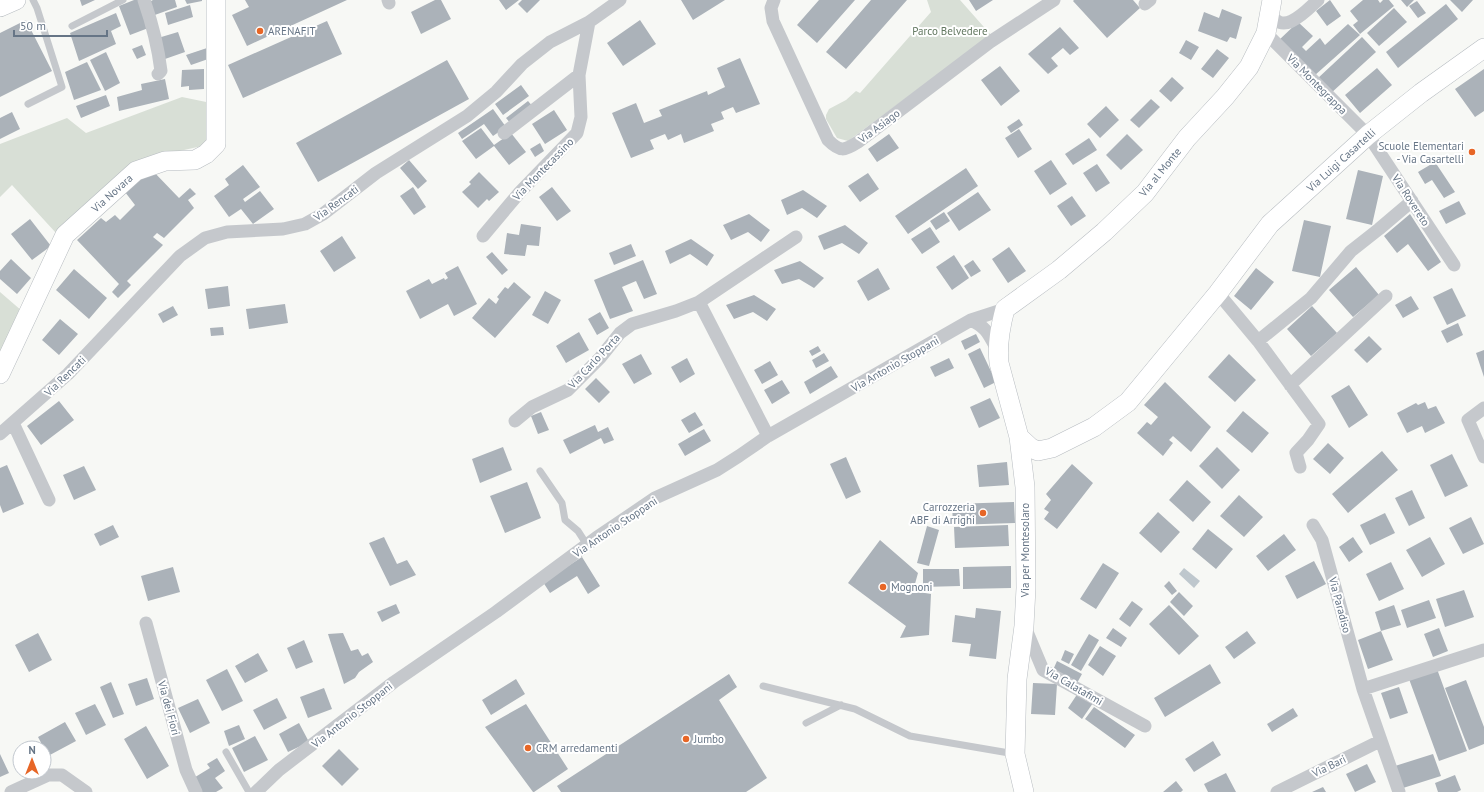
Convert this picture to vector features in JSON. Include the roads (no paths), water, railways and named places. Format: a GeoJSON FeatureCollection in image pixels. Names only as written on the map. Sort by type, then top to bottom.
{"type":"FeatureCollection","features":[{"type":"Feature","properties":{"kind":"street"},"geometry":{"type":"LineString","coordinates":[[0,7],[16,0]]}},
{"type":"Feature","properties":{"kind":"street"},"geometry":{"type":"LineString","coordinates":[[144,0],[154,29],[161,71],[158,74]]}},
{"type":"Feature","properties":{"kind":"street","name":"Via Novara"},"geometry":{"type":"LineString","coordinates":[[0,374],[65,235],[136,171],[165,161],[195,160],[206,154],[216,144],[216,0]]}},
{"type":"Feature","properties":{"kind":"street","name":"Via Rencati"},"geometry":{"type":"LineString","coordinates":[[0,434],[68,374],[180,256],[192,246],[205,238],[227,232],[283,229],[305,224],[323,214],[376,173],[466,116],[496,92],[522,64],[550,42],[589,22],[620,0]]}},
{"type":"Feature","properties":{"kind":"street","name":"Via Asiago"},"geometry":{"type":"LineString","coordinates":[[774,0],[771,8],[773,21],[828,140],[836,148],[846,149],[858,142],[990,42],[1054,0]]}},
{"type":"Feature","properties":{"kind":"street"},"geometry":{"type":"LineString","coordinates":[[1271,6],[1273,20],[1278,23],[1287,24],[1299,17],[1318,0]]}},
{"type":"Feature","properties":{"kind":"street","name":"Via al Monte"},"geometry":{"type":"LineString","coordinates":[[1005,309],[1059,270],[1104,232],[1145,193],[1187,138],[1225,97],[1248,67],[1266,33],[1271,6]]}},
{"type":"Feature","properties":{"kind":"street","name":"Via Montecassino"},"geometry":{"type":"LineString","coordinates":[[483,236],[520,192],[577,133],[580,117],[579,75],[589,22]]}},
{"type":"Feature","properties":{"kind":"street","name":"Via Montegrappa"},"geometry":{"type":"LineString","coordinates":[[1266,33],[1368,135]]}},
{"type":"Feature","properties":{"kind":"street","name":"Via Luigi Casartelli"},"geometry":{"type":"LineString","coordinates":[[1045,450],[1094,428],[1128,402],[1218,293],[1270,224],[1368,135],[1421,93],[1484,48]]}},
{"type":"Feature","properties":{"kind":"street"},"geometry":{"type":"LineString","coordinates":[[504,133],[579,75]]}},
{"type":"Feature","properties":{"kind":"street","name":"Via Rovereto"},"geometry":{"type":"LineString","coordinates":[[1368,135],[1454,265]]}},
{"type":"Feature","properties":{"kind":"street"},"geometry":{"type":"LineString","coordinates":[[1258,341],[1311,298],[1351,251],[1412,201]]}},
{"type":"Feature","properties":{"kind":"street","name":"Via Carlo Porta"},"geometry":{"type":"LineString","coordinates":[[515,421],[532,407],[568,390],[600,358],[620,333],[632,324],[676,311],[699,302],[796,237]]}},
{"type":"Feature","properties":{"kind":"street"},"geometry":{"type":"LineString","coordinates":[[1218,293],[1258,341],[1319,424],[1308,440],[1296,453],[1300,467]]}},
{"type":"Feature","properties":{"kind":"street"},"geometry":{"type":"LineString","coordinates":[[1290,385],[1386,296]]}},
{"type":"Feature","properties":{"kind":"street"},"geometry":{"type":"LineString","coordinates":[[699,302],[768,436]]}},
{"type":"Feature","properties":{"kind":"street","name":"Via Antonio Stoppani"},"geometry":{"type":"LineString","coordinates":[[256,792],[279,770],[394,682],[496,612],[587,545],[655,498],[717,470],[768,436],[971,320],[1005,309]]}},
{"type":"Feature","properties":{"kind":"street","name":"Via per Montesolaro"},"geometry":{"type":"LineString","coordinates":[[1005,309],[999,331],[999,363],[1020,437],[1025,487],[1026,588],[1024,626],[1017,679],[1015,754],[1024,792]]}},
{"type":"Feature","properties":{"kind":"street"},"geometry":{"type":"LineString","coordinates":[[971,320],[981,325],[985,329],[998,351]]}},
{"type":"Feature","properties":{"kind":"street"},"geometry":{"type":"LineString","coordinates":[[1484,408],[1468,420],[1484,457]]}},
{"type":"Feature","properties":{"kind":"street"},"geometry":{"type":"LineString","coordinates":[[13,423],[49,500]]}},
{"type":"Feature","properties":{"kind":"street"},"geometry":{"type":"LineString","coordinates":[[1020,437],[1031,448],[1038,451],[1045,450]]}},
{"type":"Feature","properties":{"kind":"street"},"geometry":{"type":"LineString","coordinates":[[1025,487],[1032,465],[1045,450]]}},
{"type":"Feature","properties":{"kind":"street","name":"Via Paradiso"},"geometry":{"type":"LineString","coordinates":[[1313,525],[1322,540],[1363,688],[1380,741],[1399,792]]}},
{"type":"Feature","properties":{"kind":"street","name":"Via dei Fiori"},"geometry":{"type":"LineString","coordinates":[[146,623],[186,770],[196,792]]}},
{"type":"Feature","properties":{"kind":"street","name":"Via Calatafimi"},"geometry":{"type":"LineString","coordinates":[[1024,626],[1042,670],[1145,726]]}},
{"type":"Feature","properties":{"kind":"street"},"geometry":{"type":"LineString","coordinates":[[1363,688],[1484,650]]}},
{"type":"Feature","properties":{"kind":"street","name":"Via Bari"},"geometry":{"type":"LineString","coordinates":[[1277,792],[1380,741]]}},
{"type":"Feature","properties":{"kind":"street"},"geometry":{"type":"LineString","coordinates":[[11,792],[48,775],[62,775],[86,792]]}},
{"type":"Feature","properties":{"kind":"lane"},"geometry":{"type":"LineString","coordinates":[[28,104],[62,87],[37,8],[33,0]]}},
{"type":"Feature","properties":{"kind":"lane"},"geometry":{"type":"LineString","coordinates":[[72,26],[123,0]]}},
{"type":"Feature","properties":{"kind":"lane"},"geometry":{"type":"LineString","coordinates":[[540,471],[562,503],[565,520],[578,531],[587,545]]}},
{"type":"Feature","properties":{"kind":"lane"},"geometry":{"type":"LineString","coordinates":[[763,686],[855,709],[910,736],[1015,754]]}},
{"type":"Feature","properties":{"kind":"lane"},"geometry":{"type":"LineString","coordinates":[[806,723],[841,705]]}},
{"type":"Feature","properties":{"kind":"lane"},"geometry":{"type":"LineString","coordinates":[[226,752],[249,792]]}},
{"type":"Feature","properties":{"kind":"place","name":"ARENAFIT"},"geometry":{"type":"Point","coordinates":[260,31]}},
{"type":"Feature","properties":{"kind":"place","name":"Scuole Elementari - Via Casartelli"},"geometry":{"type":"Point","coordinates":[1472,152]}},
{"type":"Feature","properties":{"kind":"place","name":"Carrozzeria ABF di Arrighi"},"geometry":{"type":"Point","coordinates":[983,513]}},
{"type":"Feature","properties":{"kind":"place","name":"Mognoni"},"geometry":{"type":"Point","coordinates":[883,587]}},
{"type":"Feature","properties":{"kind":"place","name":"Jumbo"},"geometry":{"type":"Point","coordinates":[686,739]}},
{"type":"Feature","properties":{"kind":"place","name":"CRM arredamenti"},"geometry":{"type":"Point","coordinates":[528,748]}},
{"type":"Feature","properties":{"kind":"park label","name":"Parco Belvedere"},"geometry":{"type":"Point","coordinates":[950,31]}}]}
